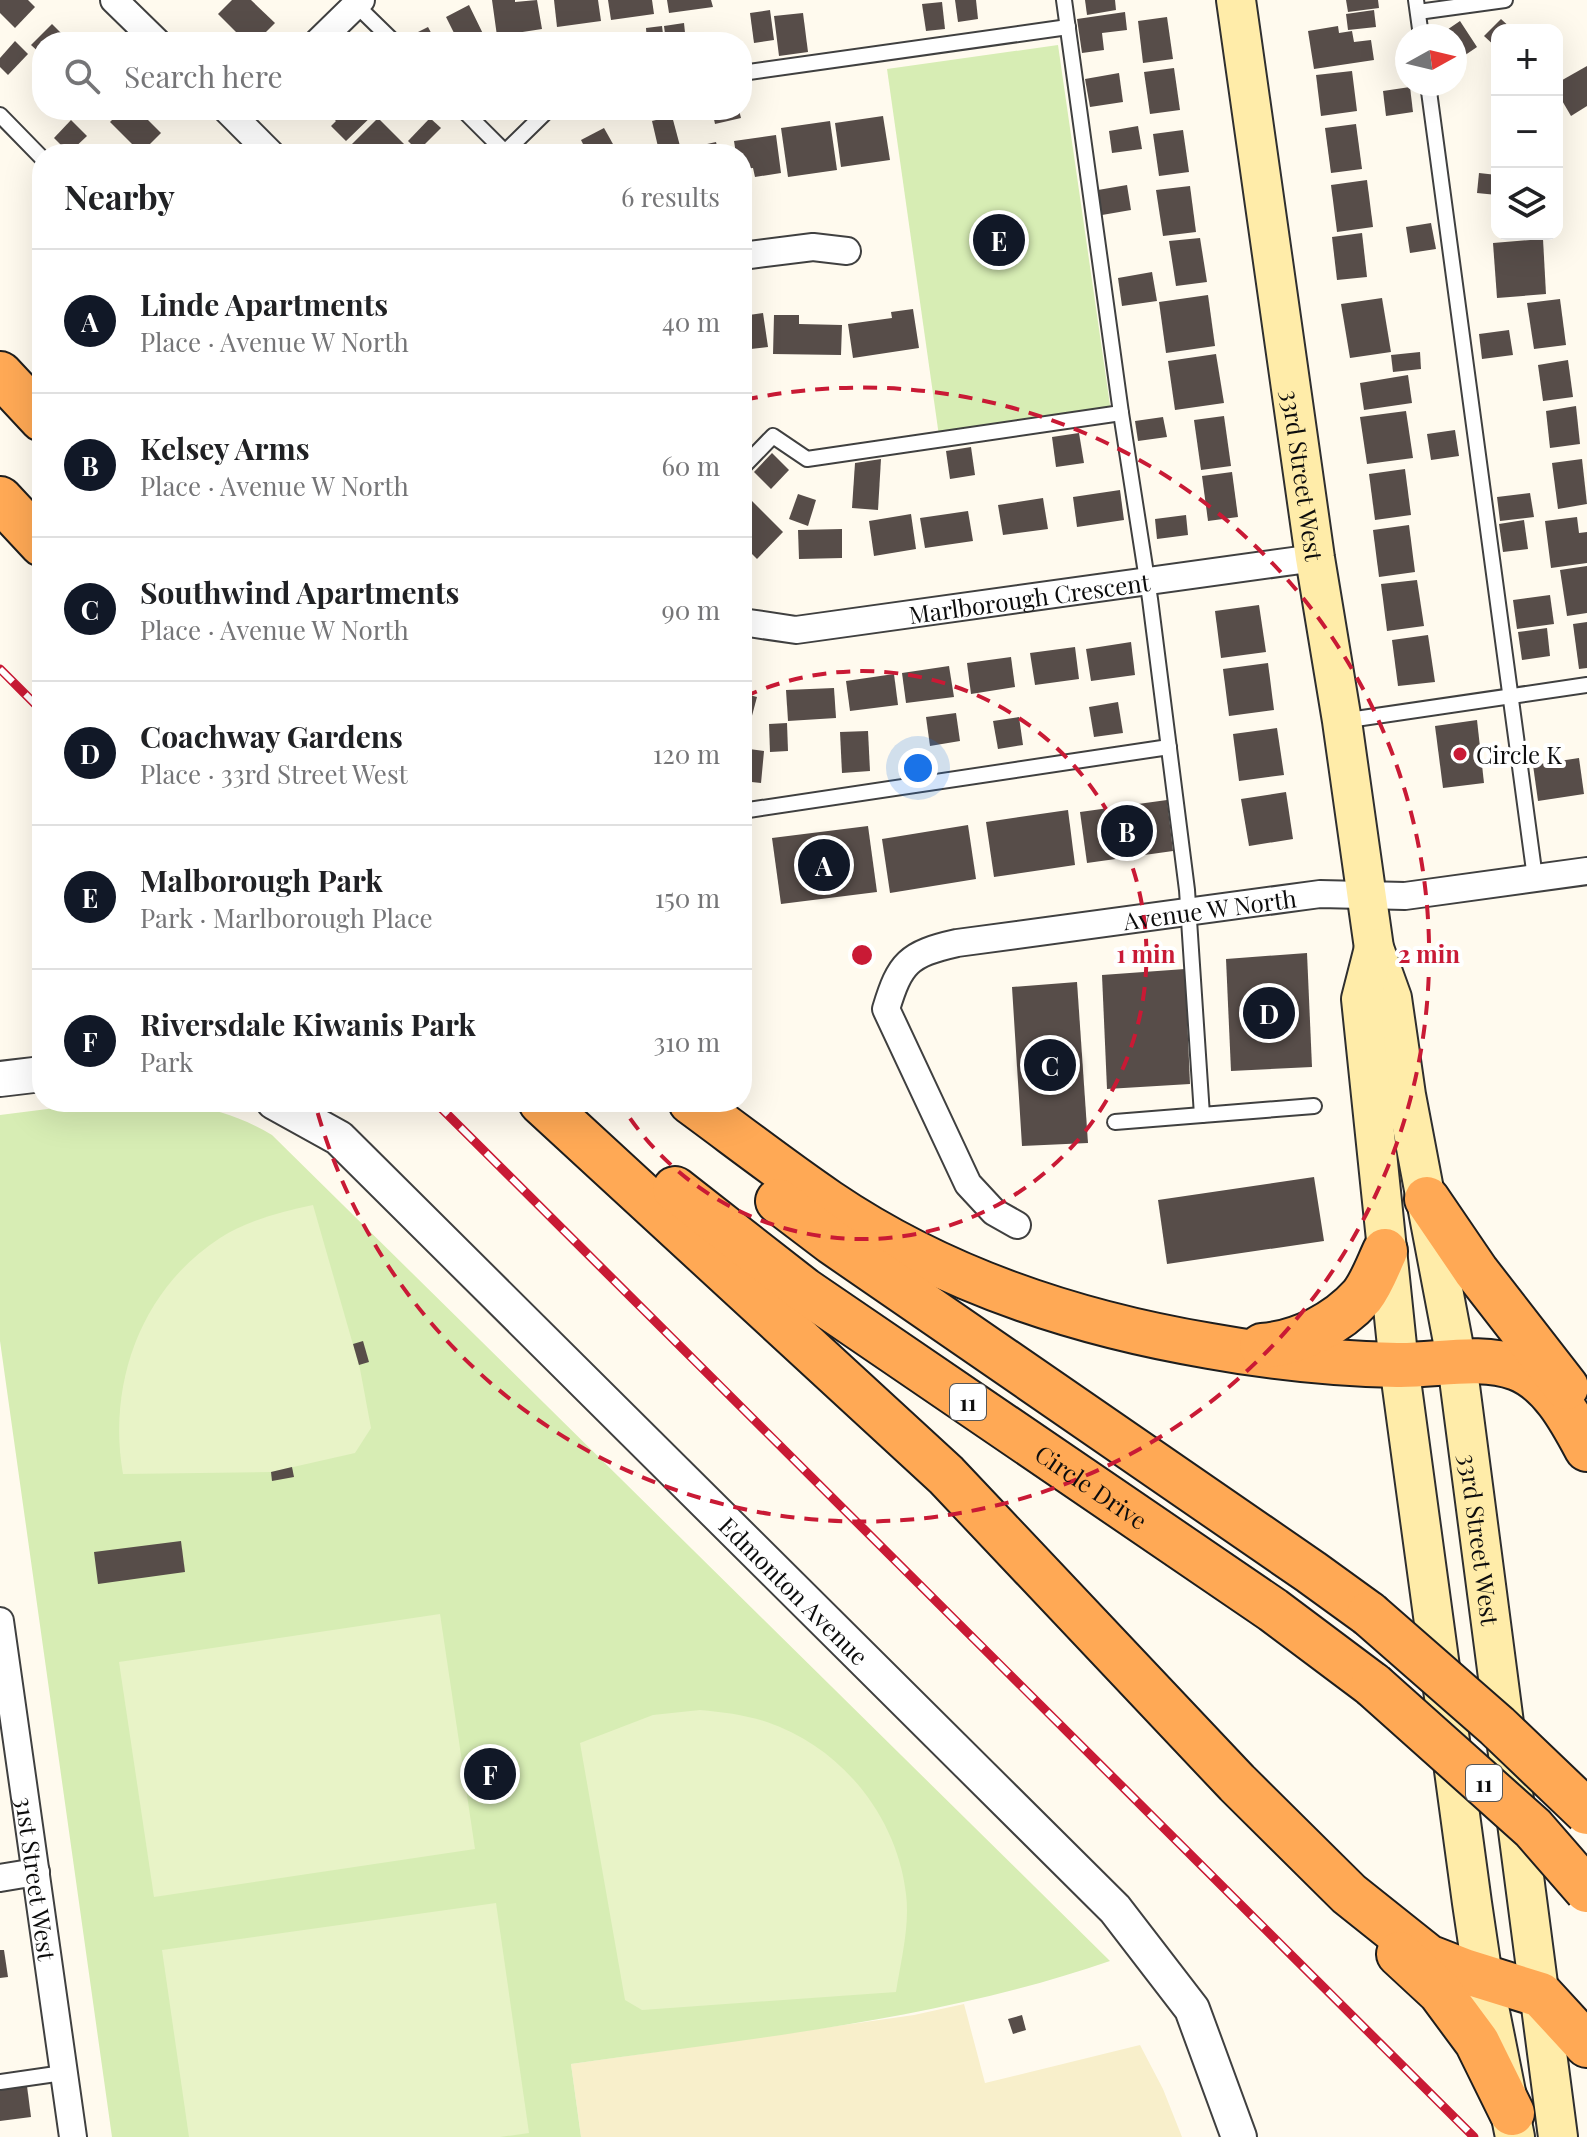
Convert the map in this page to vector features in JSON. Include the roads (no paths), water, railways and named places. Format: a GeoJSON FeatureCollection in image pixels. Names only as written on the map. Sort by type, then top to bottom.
{"type":"FeatureCollection","features":[{"type":"Feature","properties":{"kind":"highway"},"geometry":{"type":"LineString","coordinates":[[0,374],[32,408]]}},
{"type":"Feature","properties":{"kind":"highway"},"geometry":{"type":"LineString","coordinates":[[0,499],[32,533]]}},
{"type":"Feature","properties":{"kind":"highway"},"geometry":{"type":"LineString","coordinates":[[552,1112],[946,1475],[1237,1783],[1349,1894],[1428,1957],[1541,1995],[1587,2045]]}},
{"type":"Feature","properties":{"kind":"highway","name":"Circle Drive"},"geometry":{"type":"LineString","coordinates":[[588,1112],[687,1200],[804,1290],[1273,1610],[1373,1685],[1533,1828],[1587,1890]]}},
{"type":"Feature","properties":{"kind":"highway","name":"11"},"geometry":{"type":"LineString","coordinates":[[669,1112],[704,1145],[832,1242],[1369,1614],[1587,1812]]}},
{"type":"Feature","properties":{"kind":"highway"},"geometry":{"type":"LineString","coordinates":[[705,1112],[829,1203],[895,1242],[1009,1296],[1082,1319],[1212,1347],[1301,1359],[1399,1365],[1495,1363],[1518,1368],[1536,1379],[1567,1414],[1587,1449]]}},
{"type":"Feature","properties":{"kind":"highway"},"geometry":{"type":"LineString","coordinates":[[1427,1199],[1476,1271],[1564,1383],[1587,1423]]}},
{"type":"Feature","properties":{"kind":"highway"},"geometry":{"type":"LineString","coordinates":[[1212,1347],[1274,1345],[1313,1332],[1347,1310],[1362,1296],[1385,1251]]}},
{"type":"Feature","properties":{"kind":"highway"},"geometry":{"type":"LineString","coordinates":[[1349,1894],[1372,1926],[1440,1992],[1477,2042],[1514,2125]]}},
{"type":"Feature","properties":{"kind":"main road","name":"33rd Street West"},"geometry":{"type":"LineString","coordinates":[[1236,0],[1365,893],[1374,948],[1392,998],[1406,1095],[1457,1363],[1558,2137]]}},
{"type":"Feature","properties":{"kind":"main road","name":"33rd Street West"},"geometry":{"type":"LineString","coordinates":[[1374,948],[1361,999],[1385,1251],[1483,1977],[1514,2125]]}},
{"type":"Feature","properties":{"kind":"street"},"geometry":{"type":"LineString","coordinates":[[114,0],[147,32]]}},
{"type":"Feature","properties":{"kind":"street"},"geometry":{"type":"LineString","coordinates":[[327,32],[356,1]]}},
{"type":"Feature","properties":{"kind":"street"},"geometry":{"type":"LineString","coordinates":[[244,120],[263,144]]}},
{"type":"Feature","properties":{"kind":"street"},"geometry":{"type":"LineString","coordinates":[[752,255],[813,247],[847,251]]}},
{"type":"Feature","properties":{"kind":"street","name":"Marlborough Crescent"},"geometry":{"type":"LineString","coordinates":[[752,623],[796,630],[1315,558]]}},
{"type":"Feature","properties":{"kind":"street","name":"Avenue W North"},"geometry":{"type":"LineString","coordinates":[[1017,1225],[994,1212],[968,1184],[886,1009],[896,977],[915,958],[936,948],[1189,910],[1320,894],[1405,896],[1587,871]]}},
{"type":"Feature","properties":{"kind":"street"},"geometry":{"type":"LineString","coordinates":[[0,1079],[32,1075]]}},
{"type":"Feature","properties":{"kind":"street","name":"Edmonton Avenue"},"geometry":{"type":"LineString","coordinates":[[292,1112],[339,1138],[1115,1909],[1192,2009],[1239,2137]]}},
{"type":"Feature","properties":{"kind":"street","name":"31st Street West"},"geometry":{"type":"LineString","coordinates":[[0,1621],[4,1680],[36,1872],[73,2137]]}},
{"type":"Feature","properties":{"kind":"street"},"geometry":{"type":"LineString","coordinates":[[0,1878],[36,1872]]}},
{"type":"Feature","properties":{"kind":"lane"},"geometry":{"type":"LineString","coordinates":[[1064,0],[1169,747],[1189,910],[1202,1115]]}},
{"type":"Feature","properties":{"kind":"lane"},"geometry":{"type":"LineString","coordinates":[[1417,6],[1505,0]]}},
{"type":"Feature","properties":{"kind":"lane"},"geometry":{"type":"LineString","coordinates":[[356,1],[385,32]]}},
{"type":"Feature","properties":{"kind":"lane"},"geometry":{"type":"LineString","coordinates":[[752,72],[1068,27]]}},
{"type":"Feature","properties":{"kind":"lane"},"geometry":{"type":"LineString","coordinates":[[1430,96],[1535,878]]}},
{"type":"Feature","properties":{"kind":"lane"},"geometry":{"type":"LineString","coordinates":[[0,115],[32,148]]}},
{"type":"Feature","properties":{"kind":"lane"},"geometry":{"type":"LineString","coordinates":[[473,120],[495,144]]}},
{"type":"Feature","properties":{"kind":"lane"},"geometry":{"type":"LineString","coordinates":[[513,144],[538,120]]}},
{"type":"Feature","properties":{"kind":"lane"},"geometry":{"type":"LineString","coordinates":[[752,458],[773,436],[807,459],[1121,413]]}},
{"type":"Feature","properties":{"kind":"lane"},"geometry":{"type":"LineString","coordinates":[[1342,721],[1587,685]]}},
{"type":"Feature","properties":{"kind":"lane"},"geometry":{"type":"LineString","coordinates":[[752,810],[1169,747]]}},
{"type":"Feature","properties":{"kind":"lane"},"geometry":{"type":"LineString","coordinates":[[1115,1122],[1314,1106]]}},
{"type":"Feature","properties":{"kind":"lane"},"geometry":{"type":"LineString","coordinates":[[0,2082],[63,2073]]}},
{"type":"Feature","properties":{"kind":"railway"},"geometry":{"type":"LineString","coordinates":[[0,669],[32,701]]}},
{"type":"Feature","properties":{"kind":"railway"},"geometry":{"type":"LineString","coordinates":[[445,1112],[1474,2137]]}},
{"type":"Feature","properties":{"kind":"place","name":"Malborough Park"},"geometry":{"type":"Point","coordinates":[999,240]}},
{"type":"Feature","properties":{"kind":"place","name":"Circle K"},"geometry":{"type":"Point","coordinates":[1460,754]}},
{"type":"Feature","properties":{"kind":"place","name":"Kelsey Arms"},"geometry":{"type":"Point","coordinates":[1127,831]}},
{"type":"Feature","properties":{"kind":"place","name":"Linde Apartments"},"geometry":{"type":"Point","coordinates":[824,865]}},
{"type":"Feature","properties":{"kind":"place","name":"Coachway Gardens"},"geometry":{"type":"Point","coordinates":[1269,1013]}},
{"type":"Feature","properties":{"kind":"place","name":"Southwind Apartments"},"geometry":{"type":"Point","coordinates":[1050,1065]}},
{"type":"Feature","properties":{"kind":"place","name":"Riversdale Kiwanis Park"},"geometry":{"type":"Point","coordinates":[490,1774]}}]}
